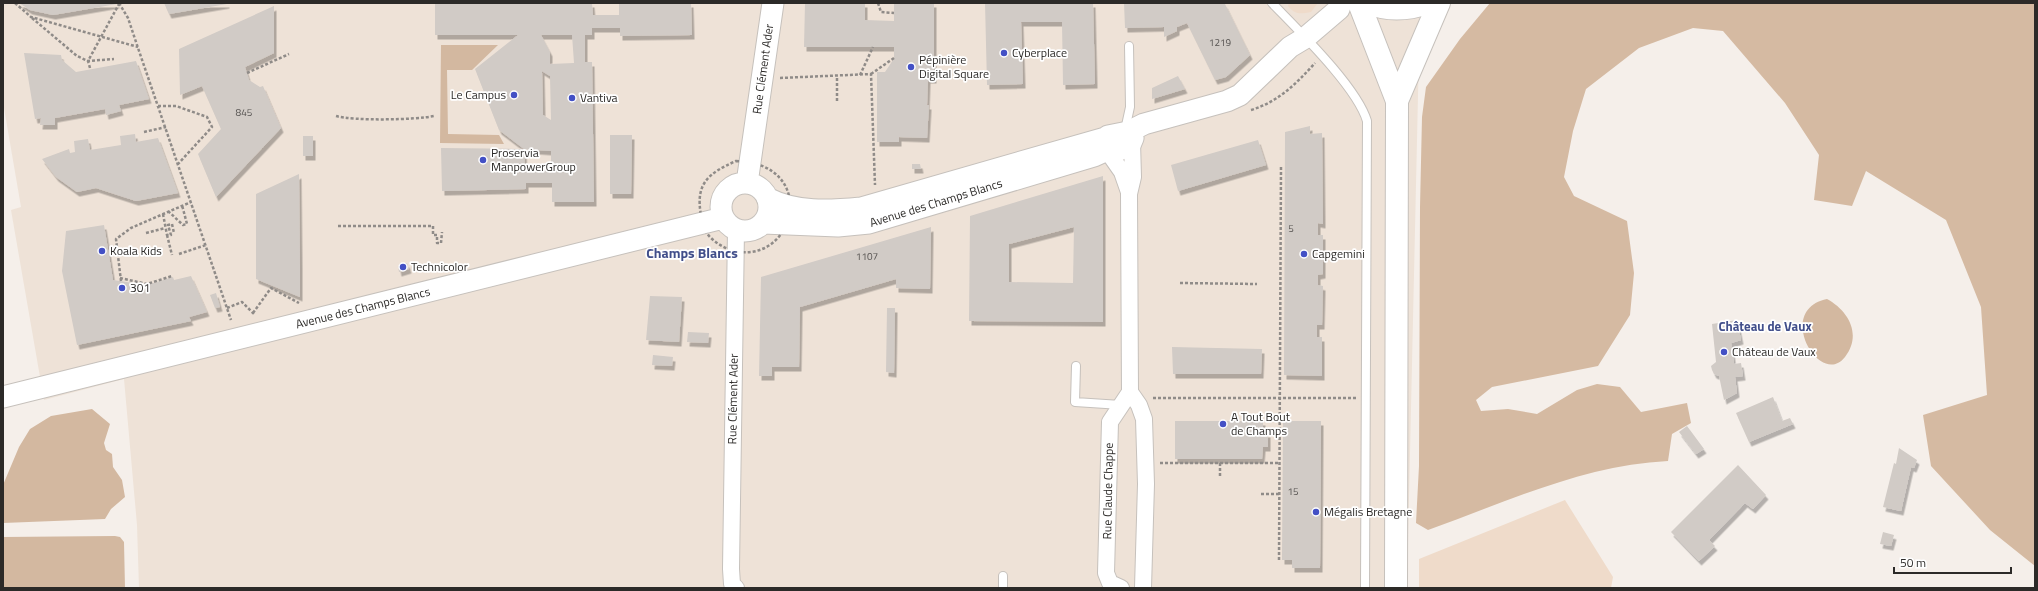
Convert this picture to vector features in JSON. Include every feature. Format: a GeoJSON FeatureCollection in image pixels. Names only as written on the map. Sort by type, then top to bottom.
{"type":"FeatureCollection","features":[{"type":"Feature","properties":{"kind":"main road"},"geometry":{"type":"LineString","coordinates":[[1359,3],[1397,101],[1396,588]]}},
{"type":"Feature","properties":{"kind":"main road"},"geometry":{"type":"LineString","coordinates":[[1369,3],[1384,8],[1400,9],[1415,7],[1427,3]]}},
{"type":"Feature","properties":{"kind":"main road"},"geometry":{"type":"LineString","coordinates":[[1397,101],[1439,3]]}},
{"type":"Feature","properties":{"kind":"street","name":"Rue Clément Ader"},"geometry":{"type":"LineString","coordinates":[[747,183],[773,3]]}},
{"type":"Feature","properties":{"kind":"street"},"geometry":{"type":"LineString","coordinates":[[1129,194],[1122,172],[1106,147],[1128,136],[1144,124],[1227,101],[1240,95],[1290,47],[1305,38],[1339,9],[1341,3]]}},
{"type":"Feature","properties":{"kind":"street"},"geometry":{"type":"LineString","coordinates":[[1128,136],[1133,177],[1129,194],[1128,398],[1139,405],[1144,419],[1144,588]]}},
{"type":"Feature","properties":{"kind":"street","name":"Avenue des Champs Blancs"},"geometry":{"type":"LineString","coordinates":[[763,223],[788,216],[861,208],[1106,147]]}},
{"type":"Feature","properties":{"kind":"street","name":"Avenue des Champs Blancs"},"geometry":{"type":"LineString","coordinates":[[767,198],[788,216],[838,226],[869,223],[1094,156],[1106,147]]}},
{"type":"Feature","properties":{"kind":"street"},"geometry":{"type":"LineString","coordinates":[[747,183],[762,190],[767,198],[769,209],[763,223],[750,230],[730,224],[721,204],[724,194],[737,184],[747,183]]}},
{"type":"Feature","properties":{"kind":"street","name":"Avenue des Champs Blancs"},"geometry":{"type":"LineString","coordinates":[[4,393],[702,223],[730,224]]}},
{"type":"Feature","properties":{"kind":"street","name":"Rue Clément Ader"},"geometry":{"type":"LineString","coordinates":[[730,224],[736,251],[732,569],[732,584],[736,588]]}},
{"type":"Feature","properties":{"kind":"street","name":"Rue Claude Chappe"},"geometry":{"type":"LineString","coordinates":[[1121,588],[1110,583],[1106,573],[1110,422],[1128,398]]}},
{"type":"Feature","properties":{"kind":"lane"},"geometry":{"type":"LineString","coordinates":[[1272,3],[1305,38],[1355,96],[1364,110],[1368,121],[1365,399],[1365,588]]}},
{"type":"Feature","properties":{"kind":"lane"},"geometry":{"type":"LineString","coordinates":[[1128,136],[1130,107],[1129,46]]}},
{"type":"Feature","properties":{"kind":"lane"},"geometry":{"type":"LineString","coordinates":[[1076,366],[1075,402],[1128,398]]}},
{"type":"Feature","properties":{"kind":"lane"},"geometry":{"type":"LineString","coordinates":[[1003,576],[1003,588]]}},
{"type":"Feature","properties":{"kind":"path"},"geometry":{"type":"LineString","coordinates":[[15,3],[77,56],[88,61],[114,59]]}},
{"type":"Feature","properties":{"kind":"path"},"geometry":{"type":"LineString","coordinates":[[878,3],[881,12],[894,13]]}},
{"type":"Feature","properties":{"kind":"path"},"geometry":{"type":"LineString","coordinates":[[90,68],[88,61],[119,4],[128,18],[231,320]]}},
{"type":"Feature","properties":{"kind":"path"},"geometry":{"type":"LineString","coordinates":[[31,17],[138,48]]}},
{"type":"Feature","properties":{"kind":"path"},"geometry":{"type":"LineString","coordinates":[[860,75],[873,47]]}},
{"type":"Feature","properties":{"kind":"path"},"geometry":{"type":"LineString","coordinates":[[247,73],[289,54]]}},
{"type":"Feature","properties":{"kind":"path"},"geometry":{"type":"LineString","coordinates":[[780,78],[871,74],[894,58]]}},
{"type":"Feature","properties":{"kind":"path"},"geometry":{"type":"LineString","coordinates":[[871,74],[876,204]]}},
{"type":"Feature","properties":{"kind":"path"},"geometry":{"type":"LineString","coordinates":[[837,76],[837,101]]}},
{"type":"Feature","properties":{"kind":"path"},"geometry":{"type":"LineString","coordinates":[[158,106],[176,106],[207,117],[212,127],[178,164]]}},
{"type":"Feature","properties":{"kind":"path"},"geometry":{"type":"LineString","coordinates":[[336,116],[343,118],[425,118],[434,116]]}},
{"type":"Feature","properties":{"kind":"path"},"geometry":{"type":"LineString","coordinates":[[144,132],[166,127]]}},
{"type":"Feature","properties":{"kind":"path"},"geometry":{"type":"LineString","coordinates":[[736,161],[750,161],[768,167],[784,182],[789,194],[788,216],[779,238],[770,246],[748,253],[723,247],[706,233],[702,223],[699,198],[702,184],[725,166],[736,161]]}},
{"type":"Feature","properties":{"kind":"path"},"geometry":{"type":"LineString","coordinates":[[1279,560],[1282,166]]}},
{"type":"Feature","properties":{"kind":"path"},"geometry":{"type":"LineString","coordinates":[[172,276],[156,279],[147,284],[120,279],[116,240],[131,228],[191,202]]}},
{"type":"Feature","properties":{"kind":"path"},"geometry":{"type":"LineString","coordinates":[[168,211],[183,225],[187,224],[182,205]]}},
{"type":"Feature","properties":{"kind":"path"},"geometry":{"type":"LineString","coordinates":[[163,214],[172,255]]}},
{"type":"Feature","properties":{"kind":"path"},"geometry":{"type":"LineString","coordinates":[[167,235],[171,234],[168,225],[172,224],[174,233]]}},
{"type":"Feature","properties":{"kind":"path"},"geometry":{"type":"LineString","coordinates":[[338,226],[433,226],[433,235],[437,235],[437,243],[441,243],[442,232]]}},
{"type":"Feature","properties":{"kind":"path"},"geometry":{"type":"LineString","coordinates":[[146,233],[165,228]]}},
{"type":"Feature","properties":{"kind":"path"},"geometry":{"type":"LineString","coordinates":[[179,254],[206,245]]}},
{"type":"Feature","properties":{"kind":"path"},"geometry":{"type":"LineString","coordinates":[[1180,283],[1257,284]]}},
{"type":"Feature","properties":{"kind":"path"},"geometry":{"type":"LineString","coordinates":[[227,308],[242,302],[253,313],[271,288],[299,303]]}},
{"type":"Feature","properties":{"kind":"path"},"geometry":{"type":"LineString","coordinates":[[1128,398],[1365,399]]}},
{"type":"Feature","properties":{"kind":"path"},"geometry":{"type":"LineString","coordinates":[[1145,463],[1280,463]]}},
{"type":"Feature","properties":{"kind":"path"},"geometry":{"type":"LineString","coordinates":[[1220,463],[1220,478]]}},
{"type":"Feature","properties":{"kind":"path"},"geometry":{"type":"LineString","coordinates":[[1261,494],[1280,494]]}},
{"type":"Feature","properties":{"kind":"shaded area"},"geometry":{"type":"Polygon","coordinates":[[[3,3],[1371,3],[1420,6],[1407,588],[139,588],[137,525],[124,379],[44,400],[11,210],[21,207],[3,102],[3,3]]]}},
{"type":"Feature","properties":{"kind":"shaded area"},"geometry":{"type":"Polygon","coordinates":[[[1289,3],[1318,3],[1311,12],[1301,13],[1293,11],[1288,6],[1289,3]]]}},
{"type":"Feature","properties":{"kind":"shaded area"},"geometry":{"type":"Polygon","coordinates":[[[1490,3],[2035,4],[2035,566],[1990,530],[1931,466],[1923,415],[1987,395],[1981,307],[1946,220],[1866,171],[1852,206],[1814,200],[1819,155],[1785,103],[1723,31],[1693,28],[1639,48],[1586,89],[1573,131],[1564,177],[1574,196],[1627,221],[1634,273],[1630,315],[1598,366],[1492,387],[1476,400],[1481,411],[1508,409],[1537,414],[1577,390],[1597,384],[1620,387],[1641,412],[1687,403],[1691,423],[1672,434],[1668,461],[1637,464],[1576,477],[1546,486],[1428,530],[1416,523],[1419,466],[1420,207],[1422,117],[1426,87],[1460,39],[1490,3]]]}},
{"type":"Feature","properties":{"kind":"shaded area"},"geometry":{"type":"Polygon","coordinates":[[[441,45],[498,45],[472,70],[447,70],[448,134],[499,135],[504,144],[440,143],[441,45]]]}},
{"type":"Feature","properties":{"kind":"shaded area"},"geometry":{"type":"Polygon","coordinates":[[[1827,299],[1835,304],[1847,317],[1853,332],[1850,349],[1845,357],[1835,364],[1824,363],[1814,356],[1807,344],[1803,331],[1804,317],[1812,306],[1827,299]]]}},
{"type":"Feature","properties":{"kind":"shaded area"},"geometry":{"type":"Polygon","coordinates":[[[92,409],[110,424],[104,443],[106,450],[112,454],[113,467],[122,480],[125,497],[111,509],[105,519],[3,523],[3,485],[19,447],[30,429],[51,416],[92,409]]]}},
{"type":"Feature","properties":{"kind":"shaded area"},"geometry":{"type":"Polygon","coordinates":[[[1565,500],[1613,577],[1611,588],[1419,588],[1419,559],[1565,500]]]}},
{"type":"Feature","properties":{"kind":"shaded area"},"geometry":{"type":"Polygon","coordinates":[[[3,537],[120,537],[124,542],[125,588],[3,588],[3,537]]]}},
{"type":"Feature","properties":{"kind":"building"},"geometry":{"type":"Polygon","coordinates":[[[19,3],[117,4],[53,15],[30,10],[19,3]]]}},
{"type":"Feature","properties":{"kind":"building"},"geometry":{"type":"Polygon","coordinates":[[[164,3],[227,3],[227,4],[169,14],[164,3]]]}},
{"type":"Feature","properties":{"kind":"building"},"geometry":{"type":"Polygon","coordinates":[[[435,3],[592,3],[593,15],[619,15],[619,3],[691,3],[692,35],[620,36],[620,28],[592,28],[592,35],[585,35],[585,62],[592,62],[594,202],[552,202],[552,183],[526,183],[526,189],[442,191],[441,148],[524,149],[499,130],[475,69],[518,35],[435,35],[435,3]],[[541,35],[550,52],[550,64],[574,63],[572,35],[541,35]],[[542,71],[543,115],[551,120],[550,76],[542,71]],[[524,149],[525,171],[551,170],[551,151],[524,149]]]}},
{"type":"Feature","properties":{"kind":"building","name":"Pépinière Digital Square"},"geometry":{"type":"Polygon","coordinates":[[[805,3],[865,3],[865,20],[894,21],[894,3],[934,3],[934,79],[928,79],[927,105],[929,105],[927,138],[899,137],[899,142],[877,142],[877,72],[885,72],[894,58],[894,47],[804,47],[805,3]]]}},
{"type":"Feature","properties":{"kind":"building","name":"Cyberplace"},"geometry":{"type":"Polygon","coordinates":[[[985,3],[1093,3],[1095,84],[1063,85],[1062,22],[1021,22],[1023,84],[987,85],[985,3]]]}},
{"type":"Feature","properties":{"kind":"building"},"geometry":{"type":"Polygon","coordinates":[[[1124,3],[1223,3],[1225,4],[1250,55],[1226,77],[1215,80],[1187,23],[1177,27],[1177,31],[1164,37],[1164,27],[1125,28],[1124,3]]]}},
{"type":"Feature","properties":{"kind":"building"},"geometry":{"type":"Polygon","coordinates":[[[274,6],[274,53],[245,67],[249,80],[260,87],[263,86],[281,128],[216,197],[198,154],[221,129],[202,86],[180,95],[179,49],[274,6]]]}},
{"type":"Feature","properties":{"kind":"building"},"geometry":{"type":"Polygon","coordinates":[[[24,53],[61,55],[62,60],[76,72],[136,61],[149,99],[119,105],[121,111],[106,115],[105,109],[55,118],[55,125],[40,125],[41,118],[35,119],[24,53]]]}},
{"type":"Feature","properties":{"kind":"building"},"geometry":{"type":"Polygon","coordinates":[[[1178,76],[1185,89],[1152,99],[1152,88],[1178,76]]]}},
{"type":"Feature","properties":{"kind":"building","name":"Capgemini"},"geometry":{"type":"Polygon","coordinates":[[[1310,126],[1310,134],[1322,133],[1323,224],[1318,223],[1318,235],[1323,235],[1323,274],[1318,275],[1318,285],[1323,286],[1322,325],[1317,325],[1317,337],[1322,337],[1322,376],[1284,375],[1285,132],[1310,126]]]}},
{"type":"Feature","properties":{"kind":"building"},"geometry":{"type":"Polygon","coordinates":[[[135,134],[136,142],[158,138],[178,193],[136,201],[96,188],[77,192],[56,177],[42,159],[69,149],[70,153],[75,152],[74,141],[88,139],[90,150],[121,145],[120,136],[135,134]]]}},
{"type":"Feature","properties":{"kind":"building"},"geometry":{"type":"Polygon","coordinates":[[[610,135],[632,135],[631,194],[610,194],[610,135]]]}},
{"type":"Feature","properties":{"kind":"building"},"geometry":{"type":"Polygon","coordinates":[[[303,136],[313,136],[313,156],[303,156],[303,136]]]}},
{"type":"Feature","properties":{"kind":"building"},"geometry":{"type":"Polygon","coordinates":[[[1258,140],[1266,165],[1178,191],[1171,165],[1258,140]]]}},
{"type":"Feature","properties":{"kind":"building"},"geometry":{"type":"Polygon","coordinates":[[[912,164],[920,164],[921,169],[912,169],[912,164]]]}},
{"type":"Feature","properties":{"kind":"building"},"geometry":{"type":"Polygon","coordinates":[[[299,174],[300,297],[256,279],[256,194],[299,174]]]}},
{"type":"Feature","properties":{"kind":"building"},"geometry":{"type":"Polygon","coordinates":[[[1103,176],[1103,322],[969,321],[970,216],[1103,176]],[[1074,227],[1009,244],[1009,282],[1073,283],[1074,227]]]}},
{"type":"Feature","properties":{"kind":"building"},"geometry":{"type":"Polygon","coordinates":[[[104,225],[113,280],[147,285],[173,277],[174,280],[191,276],[207,312],[189,317],[191,321],[77,345],[62,271],[66,231],[104,225]]]}},
{"type":"Feature","properties":{"kind":"building"},"geometry":{"type":"Polygon","coordinates":[[[931,227],[930,289],[896,288],[896,279],[800,307],[799,367],[772,367],[772,376],[759,376],[761,277],[931,227]]]}},
{"type":"Feature","properties":{"kind":"building","name":"Technicolor"},"geometry":{"type":"Polygon","coordinates":[[[407,263],[409,269],[399,272],[398,266],[407,263]]]}},
{"type":"Feature","properties":{"kind":"building"},"geometry":{"type":"Polygon","coordinates":[[[216,293],[220,307],[215,308],[210,295],[216,293]]]}},
{"type":"Feature","properties":{"kind":"building"},"geometry":{"type":"Polygon","coordinates":[[[650,296],[682,297],[679,342],[646,340],[650,296]]]}},
{"type":"Feature","properties":{"kind":"building"},"geometry":{"type":"Polygon","coordinates":[[[887,308],[895,308],[894,373],[886,372],[887,308]]]}},
{"type":"Feature","properties":{"kind":"building","name":"Château de Vaux"},"geometry":{"type":"Polygon","coordinates":[[[1737,320],[1741,340],[1731,343],[1734,364],[1741,363],[1743,376],[1735,377],[1737,393],[1724,400],[1719,376],[1714,374],[1711,366],[1716,362],[1712,324],[1737,320]]]}},
{"type":"Feature","properties":{"kind":"building"},"geometry":{"type":"Polygon","coordinates":[[[688,332],[709,333],[708,343],[687,342],[688,332]]]}},
{"type":"Feature","properties":{"kind":"building"},"geometry":{"type":"Polygon","coordinates":[[[1172,347],[1262,349],[1261,374],[1173,374],[1172,347]]]}},
{"type":"Feature","properties":{"kind":"building"},"geometry":{"type":"Polygon","coordinates":[[[653,355],[673,357],[672,366],[652,365],[653,355]]]}},
{"type":"Feature","properties":{"kind":"building"},"geometry":{"type":"Polygon","coordinates":[[[1773,397],[1782,421],[1790,418],[1793,424],[1749,442],[1736,413],[1773,397]]]}},
{"type":"Feature","properties":{"kind":"building"},"geometry":{"type":"Polygon","coordinates":[[[1175,421],[1263,421],[1263,433],[1268,433],[1268,447],[1263,447],[1262,459],[1175,459],[1175,421]]]}},
{"type":"Feature","properties":{"kind":"building"},"geometry":{"type":"Polygon","coordinates":[[[1283,421],[1321,421],[1320,568],[1292,568],[1292,560],[1282,560],[1283,421]]]}},
{"type":"Feature","properties":{"kind":"building"},"geometry":{"type":"Polygon","coordinates":[[[1687,426],[1704,449],[1696,454],[1679,432],[1687,426]]]}},
{"type":"Feature","properties":{"kind":"building"},"geometry":{"type":"Polygon","coordinates":[[[1899,448],[1917,460],[1914,468],[1911,467],[1901,511],[1883,507],[1894,463],[1896,464],[1899,448]]]}},
{"type":"Feature","properties":{"kind":"building"},"geometry":{"type":"Polygon","coordinates":[[[1738,465],[1766,495],[1753,509],[1745,503],[1709,540],[1715,546],[1699,561],[1671,532],[1738,465]]]}},
{"type":"Feature","properties":{"kind":"building"},"geometry":{"type":"Polygon","coordinates":[[[1883,532],[1894,535],[1891,546],[1880,544],[1883,532]]]}},
{"type":"Feature","properties":{"kind":"place","name":"Cyberplace"},"geometry":{"type":"Point","coordinates":[1004,53]}},
{"type":"Feature","properties":{"kind":"place","name":"Pépinière Digital Square"},"geometry":{"type":"Point","coordinates":[911,67]}},
{"type":"Feature","properties":{"kind":"place","name":"Le Campus"},"geometry":{"type":"Point","coordinates":[514,95]}},
{"type":"Feature","properties":{"kind":"place","name":"Vantiva"},"geometry":{"type":"Point","coordinates":[572,98]}},
{"type":"Feature","properties":{"kind":"place","name":"Proservia ManpowerGroup"},"geometry":{"type":"Point","coordinates":[483,160]}},
{"type":"Feature","properties":{"kind":"place","name":"Koala Kids"},"geometry":{"type":"Point","coordinates":[102,251]}},
{"type":"Feature","properties":{"kind":"place","name":"Capgemini"},"geometry":{"type":"Point","coordinates":[1304,254]}},
{"type":"Feature","properties":{"kind":"place","name":"Technicolor"},"geometry":{"type":"Point","coordinates":[403,267]}},
{"type":"Feature","properties":{"kind":"place","name":"301"},"geometry":{"type":"Point","coordinates":[122,288]}},
{"type":"Feature","properties":{"kind":"place","name":"Château de Vaux"},"geometry":{"type":"Point","coordinates":[1724,352]}},
{"type":"Feature","properties":{"kind":"place","name":"A Tout Bout de Champs"},"geometry":{"type":"Point","coordinates":[1223,424]}},
{"type":"Feature","properties":{"kind":"place","name":"Mégalis Bretagne"},"geometry":{"type":"Point","coordinates":[1316,512]}},
{"type":"Feature","properties":{"kind":"district","name":"Champs Blancs"},"geometry":{"type":"Point","coordinates":[692,253]}},
{"type":"Feature","properties":{"kind":"district","name":"Château de Vaux"},"geometry":{"type":"Point","coordinates":[1765,326]}}]}
